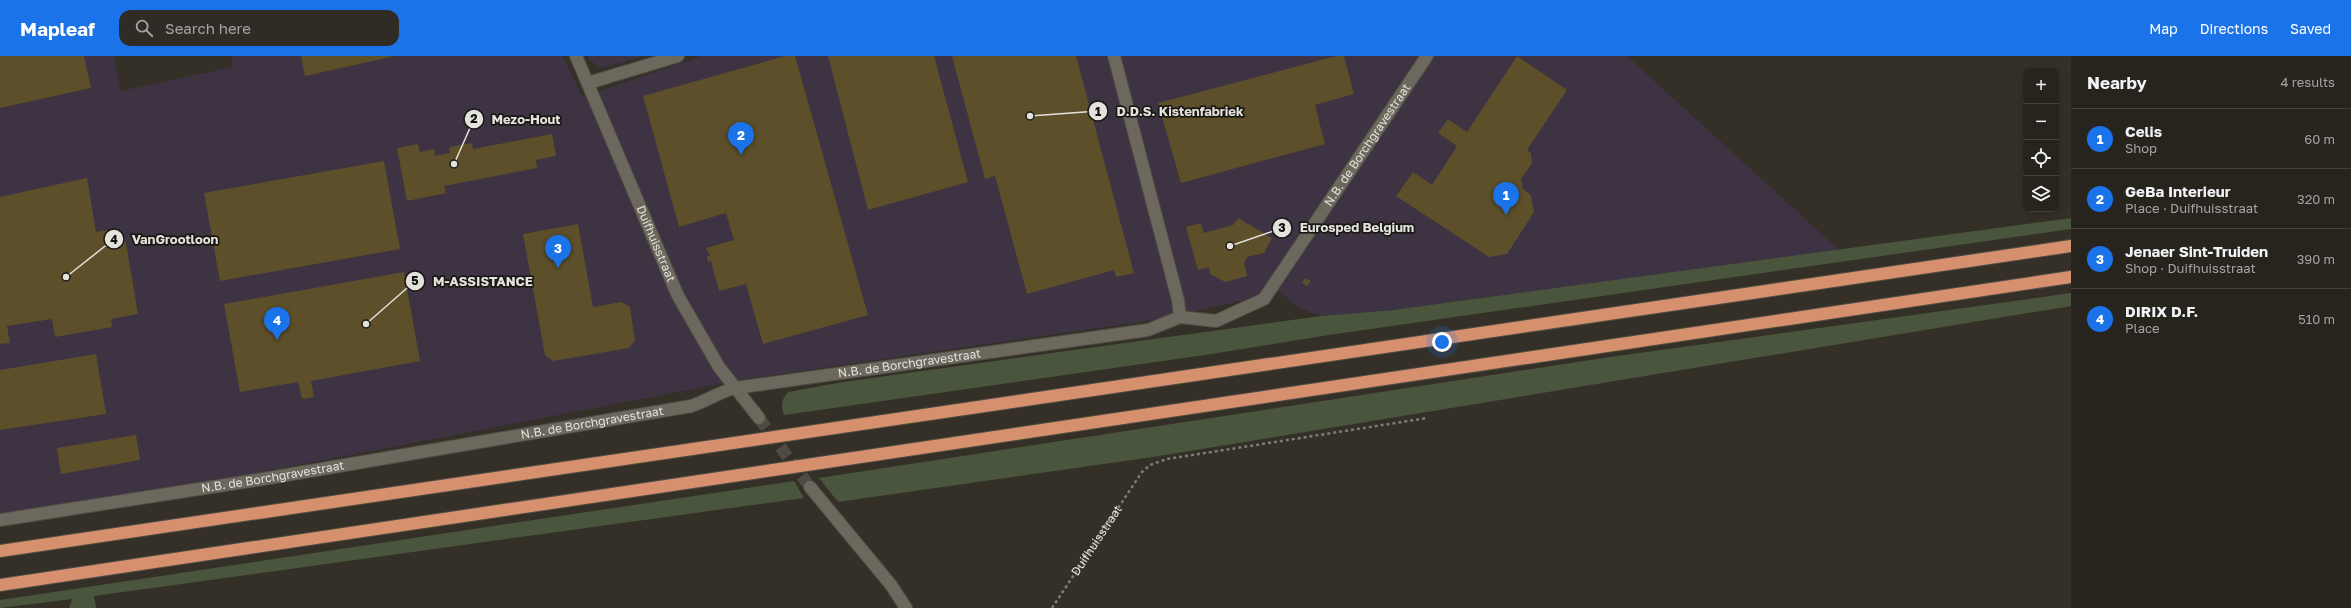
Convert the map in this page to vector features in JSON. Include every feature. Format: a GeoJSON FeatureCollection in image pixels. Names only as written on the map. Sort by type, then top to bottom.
{"type":"FeatureCollection","features":[{"type":"Feature","properties":{"kind":"highway"},"geometry":{"type":"LineString","coordinates":[[0,551],[2071,246]]}},
{"type":"Feature","properties":{"kind":"highway"},"geometry":{"type":"LineString","coordinates":[[0,584],[2071,277]]}},
{"type":"Feature","properties":{"kind":"street","name":"Duifhuisstraat"},"geometry":{"type":"LineString","coordinates":[[576,56],[678,296],[719,367],[759,418]]}},
{"type":"Feature","properties":{"kind":"street"},"geometry":{"type":"LineString","coordinates":[[588,82],[678,56]]}},
{"type":"Feature","properties":{"kind":"street"},"geometry":{"type":"LineString","coordinates":[[1114,56],[1176,293],[1180,317]]}},
{"type":"Feature","properties":{"kind":"street","name":"N.B. de Borchgravestraat"},"geometry":{"type":"LineString","coordinates":[[0,520],[278,476],[691,406],[705,401],[719,392],[736,388],[1148,330],[1180,317],[1216,321],[1264,299],[1427,56]]}},
{"type":"Feature","properties":{"kind":"street"},"geometry":{"type":"LineString","coordinates":[[810,486],[891,585],[906,608]]}},
{"type":"Feature","properties":{"kind":"path","name":"Duifhuisstraat"},"geometry":{"type":"LineString","coordinates":[[1052,608],[1142,472],[1150,465],[1167,459],[1427,418]]}},
{"type":"Feature","properties":{"kind":"shaded area"},"geometry":{"type":"Polygon","coordinates":[[[0,56],[114,56],[121,91],[233,67],[231,56],[563,56],[582,97],[702,56],[1627,56],[1839,250],[1393,310],[1321,316],[1299,308],[1280,292],[1160,319],[745,379],[236,477],[0,516],[0,56]]]}},
{"type":"Feature","properties":{"kind":"shaded area"},"geometry":{"type":"Polygon","coordinates":[[[587,56],[644,56],[602,68],[589,60],[587,56]]]}},
{"type":"Feature","properties":{"kind":"green space"},"geometry":{"type":"Polygon","coordinates":[[[2071,218],[2071,229],[1329,335],[1205,355],[784,415],[782,409],[783,400],[788,392],[843,382],[1321,316],[1393,310],[2071,218]]]}},
{"type":"Feature","properties":{"kind":"green space"},"geometry":{"type":"Polygon","coordinates":[[[2071,293],[2071,306],[1153,457],[838,502],[819,478],[1610,357],[2071,293]]]}},
{"type":"Feature","properties":{"kind":"green space"},"geometry":{"type":"Polygon","coordinates":[[[794,481],[804,498],[94,596],[96,608],[69,608],[72,599],[0,608],[0,600],[794,481]]]}},
{"type":"Feature","properties":{"kind":"building"},"geometry":{"type":"Polygon","coordinates":[[[0,56],[84,56],[91,88],[0,108],[0,56]]]}},
{"type":"Feature","properties":{"kind":"building"},"geometry":{"type":"Polygon","coordinates":[[[301,56],[391,56],[391,57],[305,76],[301,56]]]}},
{"type":"Feature","properties":{"kind":"building"},"geometry":{"type":"Polygon","coordinates":[[[785,56],[795,56],[868,315],[763,344],[746,284],[719,291],[711,261],[708,262],[707,256],[710,256],[706,248],[734,240],[726,213],[679,227],[643,96],[785,56]]]}},
{"type":"Feature","properties":{"kind":"building"},"geometry":{"type":"Polygon","coordinates":[[[828,56],[934,56],[968,182],[868,210],[828,56]]]}},
{"type":"Feature","properties":{"kind":"building"},"geometry":{"type":"Polygon","coordinates":[[[952,56],[1076,56],[1134,273],[1116,277],[1114,270],[1027,294],[995,176],[985,179],[952,56]]]}},
{"type":"Feature","properties":{"kind":"building"},"geometry":{"type":"Polygon","coordinates":[[[1336,56],[1344,56],[1354,94],[1315,105],[1325,144],[1181,183],[1158,103],[1336,56]]]}},
{"type":"Feature","properties":{"kind":"building"},"geometry":{"type":"Polygon","coordinates":[[[1517,56],[1567,90],[1527,150],[1531,153],[1532,163],[1521,179],[1523,189],[1531,195],[1534,212],[1507,254],[1489,257],[1396,196],[1413,172],[1432,185],[1457,146],[1438,133],[1448,119],[1467,132],[1517,56]]]}},
{"type":"Feature","properties":{"kind":"building"},"geometry":{"type":"Polygon","coordinates":[[[552,134],[556,156],[536,160],[537,168],[444,186],[446,193],[407,201],[397,148],[418,144],[420,152],[434,149],[435,156],[450,153],[449,147],[472,143],[473,149],[552,134]]]}},
{"type":"Feature","properties":{"kind":"building"},"geometry":{"type":"Polygon","coordinates":[[[384,161],[400,249],[220,281],[204,193],[384,161]]]}},
{"type":"Feature","properties":{"kind":"building"},"geometry":{"type":"Polygon","coordinates":[[[87,178],[96,232],[108,230],[109,240],[125,237],[138,314],[111,319],[112,327],[55,337],[52,319],[7,326],[10,343],[0,344],[0,197],[87,178]]]}},
{"type":"Feature","properties":{"kind":"building"},"geometry":{"type":"Polygon","coordinates":[[[1238,218],[1272,238],[1264,253],[1247,257],[1244,263],[1247,276],[1225,282],[1210,274],[1209,267],[1198,270],[1186,227],[1201,223],[1204,233],[1233,225],[1238,218]]]}},
{"type":"Feature","properties":{"kind":"building"},"geometry":{"type":"Polygon","coordinates":[[[578,224],[593,307],[621,302],[630,307],[635,340],[629,348],[553,361],[545,355],[523,234],[578,224]]]}},
{"type":"Feature","properties":{"kind":"building"},"geometry":{"type":"Polygon","coordinates":[[[404,272],[420,361],[311,381],[314,397],[302,399],[298,382],[240,392],[224,304],[404,272]]]}},
{"type":"Feature","properties":{"kind":"building"},"geometry":{"type":"Polygon","coordinates":[[[1305,278],[1311,281],[1307,286],[1302,283],[1305,278]]]}},
{"type":"Feature","properties":{"kind":"building"},"geometry":{"type":"Polygon","coordinates":[[[96,354],[106,414],[0,430],[0,370],[96,354]]]}},
{"type":"Feature","properties":{"kind":"building"},"geometry":{"type":"Polygon","coordinates":[[[136,435],[140,460],[61,474],[57,448],[136,435]]]}},
{"type":"Feature","properties":{"kind":"tunnel"},"geometry":{"type":"LineString","coordinates":[[759,418],[810,487]]}},
{"type":"Feature","properties":{"kind":"place","name":"D.D.S. Kistenfabriek"},"geometry":{"type":"Point","coordinates":[1030,116]}},
{"type":"Feature","properties":{"kind":"place","name":"GeBa Interieur"},"geometry":{"type":"Point","coordinates":[741,155]}},
{"type":"Feature","properties":{"kind":"place","name":"Mezo-Hout"},"geometry":{"type":"Point","coordinates":[454,164]}},
{"type":"Feature","properties":{"kind":"place","name":"Celis"},"geometry":{"type":"Point","coordinates":[1506,215]}},
{"type":"Feature","properties":{"kind":"place","name":"Eurosped Belgium"},"geometry":{"type":"Point","coordinates":[1230,246]}},
{"type":"Feature","properties":{"kind":"place","name":"Jenaer Sint-Truiden"},"geometry":{"type":"Point","coordinates":[558,268]}},
{"type":"Feature","properties":{"kind":"place","name":"VanGrootloon"},"geometry":{"type":"Point","coordinates":[66,277]}},
{"type":"Feature","properties":{"kind":"place","name":"M-ASSISTANCE"},"geometry":{"type":"Point","coordinates":[366,324]}},
{"type":"Feature","properties":{"kind":"place","name":"DIRIX D.F."},"geometry":{"type":"Point","coordinates":[277,340]}}]}
